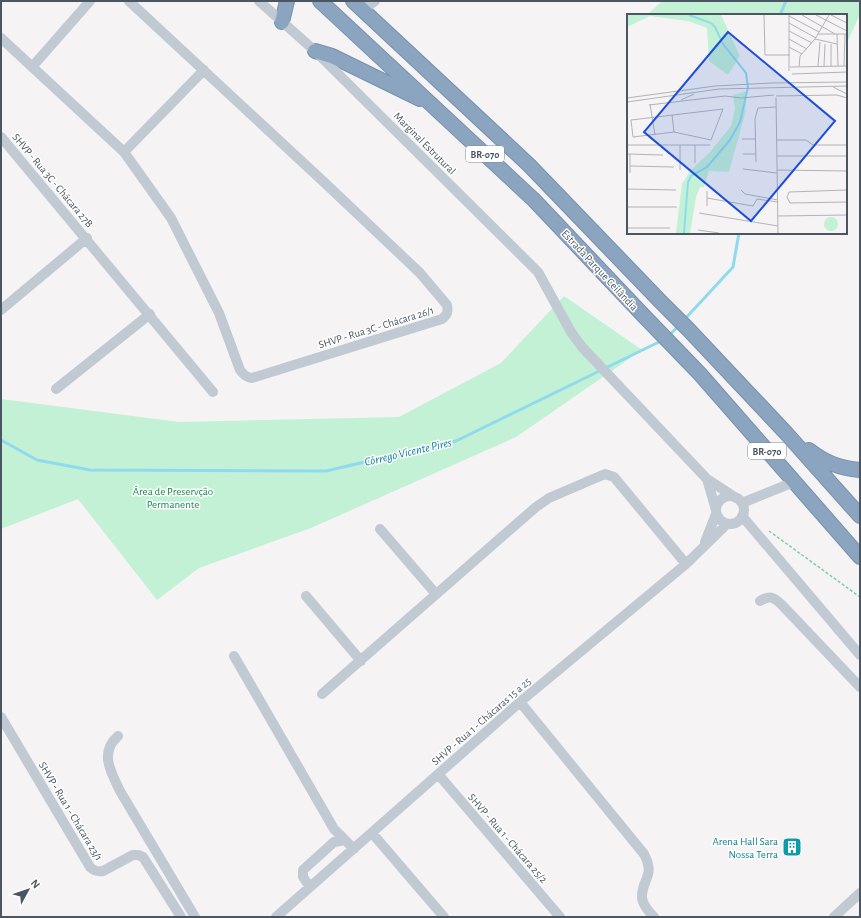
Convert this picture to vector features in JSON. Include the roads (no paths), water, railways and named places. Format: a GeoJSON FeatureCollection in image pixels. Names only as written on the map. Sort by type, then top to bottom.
{"type":"FeatureCollection","features":[{"type":"Feature","properties":{"kind":"highway"},"geometry":{"type":"LineString","coordinates":[[282,22],[287,1]]}},
{"type":"Feature","properties":{"kind":"highway","name":"Estrada Parque Ceilândia"},"geometry":{"type":"LineString","coordinates":[[320,1],[534,200],[700,374],[860,557]]}},
{"type":"Feature","properties":{"kind":"highway","name":"Estrada Parque Ceilândia"},"geometry":{"type":"LineString","coordinates":[[358,5],[529,165],[786,432],[860,516]]}},
{"type":"Feature","properties":{"kind":"highway"},"geometry":{"type":"LineString","coordinates":[[315,51],[332,56],[434,107]]}},
{"type":"Feature","properties":{"kind":"highway"},"geometry":{"type":"LineString","coordinates":[[786,432],[822,460],[835,466],[860,470]]}},
{"type":"Feature","properties":{"kind":"street"},"geometry":{"type":"LineString","coordinates":[[32,67],[90,1]]}},
{"type":"Feature","properties":{"kind":"street","name":"SHVP - Rua 3C - Chácara 26/1"},"geometry":{"type":"LineString","coordinates":[[1,38],[124,152],[171,218],[219,313],[240,370],[247,377],[252,378],[260,376],[442,319],[446,316],[448,312],[447,305],[420,273],[129,1]]}},
{"type":"Feature","properties":{"kind":"street","name":"Marginal Estrutural"},"geometry":{"type":"LineString","coordinates":[[259,1],[315,51],[538,272],[571,332],[582,347],[707,479]]}},
{"type":"Feature","properties":{"kind":"street"},"geometry":{"type":"LineString","coordinates":[[358,5],[375,1]]}},
{"type":"Feature","properties":{"kind":"street"},"geometry":{"type":"LineString","coordinates":[[124,152],[204,70]]}},
{"type":"Feature","properties":{"kind":"street","name":"SHVP - Rua 3C - Chácara 27B"},"geometry":{"type":"LineString","coordinates":[[1,137],[87,238],[214,392]]}},
{"type":"Feature","properties":{"kind":"street","name":"SHVP - Rua 3C - Chácara 27B"},"geometry":{"type":"LineString","coordinates":[[1,310],[87,238]]}},
{"type":"Feature","properties":{"kind":"street"},"geometry":{"type":"LineString","coordinates":[[56,389],[150,314]]}},
{"type":"Feature","properties":{"kind":"street"},"geometry":{"type":"LineString","coordinates":[[322,694],[536,506],[549,498],[605,474],[614,477],[686,564]]}},
{"type":"Feature","properties":{"kind":"street"},"geometry":{"type":"LineString","coordinates":[[707,479],[739,501],[744,511],[742,516],[735,524],[727,524],[721,521],[716,512],[707,479]]}},
{"type":"Feature","properties":{"kind":"street"},"geometry":{"type":"LineString","coordinates":[[716,512],[718,503],[724,497],[728,496],[739,501],[794,482]]}},
{"type":"Feature","properties":{"kind":"street","name":"SHVP - Rua 1 - Chácaras 15 a 25"},"geometry":{"type":"LineString","coordinates":[[704,546],[716,512]]}},
{"type":"Feature","properties":{"kind":"street"},"geometry":{"type":"LineString","coordinates":[[742,516],[860,655]]}},
{"type":"Feature","properties":{"kind":"street","name":"SHVP - Rua 1 - Chácaras 15 a 25"},"geometry":{"type":"LineString","coordinates":[[276,917],[520,702],[686,564],[727,524]]}},
{"type":"Feature","properties":{"kind":"street"},"geometry":{"type":"LineString","coordinates":[[380,529],[436,594]]}},
{"type":"Feature","properties":{"kind":"street"},"geometry":{"type":"LineString","coordinates":[[306,596],[361,661]]}},
{"type":"Feature","properties":{"kind":"street"},"geometry":{"type":"LineString","coordinates":[[760,601],[766,597],[774,598],[781,604],[860,687]]}},
{"type":"Feature","properties":{"kind":"street"},"geometry":{"type":"LineString","coordinates":[[234,656],[334,829],[354,849]]}},
{"type":"Feature","properties":{"kind":"street"},"geometry":{"type":"LineString","coordinates":[[520,702],[644,854],[650,869],[644,886],[642,898],[648,911],[654,917]]}},
{"type":"Feature","properties":{"kind":"street","name":"SHVP - Rua 1 - Chácara 23/1"},"geometry":{"type":"LineString","coordinates":[[1,717],[90,867],[97,872],[103,871],[133,855],[138,854],[142,856],[181,917]]}},
{"type":"Feature","properties":{"kind":"street"},"geometry":{"type":"LineString","coordinates":[[118,736],[111,742],[108,750],[108,761],[111,772],[120,791],[195,917]]}},
{"type":"Feature","properties":{"kind":"street","name":"SHVP - Rua 1 - Chácara 25/2"},"geometry":{"type":"LineString","coordinates":[[438,774],[560,917]]}},
{"type":"Feature","properties":{"kind":"street"},"geometry":{"type":"LineString","coordinates":[[372,833],[444,917]]}},
{"type":"Feature","properties":{"kind":"street"},"geometry":{"type":"LineString","coordinates":[[310,887],[303,877],[303,870],[334,842],[345,840]]}},
{"type":"Feature","properties":{"kind":"street"},"geometry":{"type":"LineString","coordinates":[[834,917],[860,893]]}},
{"type":"Feature","properties":{"kind":"waterway","name":"Córrego Vicente Pires"},"geometry":{"type":"LineString","coordinates":[[780,14],[786,1]]}},
{"type":"Feature","properties":{"kind":"waterway","name":"Córrego Vicente Pires"},"geometry":{"type":"LineString","coordinates":[[684,320],[733,267],[739,234]]}},
{"type":"Feature","properties":{"kind":"waterway","name":"Córrego Vicente Pires"},"geometry":{"type":"LineString","coordinates":[[669,336],[679,325]]}},
{"type":"Feature","properties":{"kind":"waterway","name":"Córrego Vicente Pires"},"geometry":{"type":"LineString","coordinates":[[1,440],[37,460],[90,470],[326,471],[456,441],[663,340]]}},
{"type":"Feature","properties":{"kind":"place","name":"Arena Hall Sara Nossa Terra"},"geometry":{"type":"Point","coordinates":[792,847]}},
{"type":"Feature","properties":{"kind":"park label","name":"Área de Preservção Permanente"},"geometry":{"type":"Point","coordinates":[173,497]}}]}
